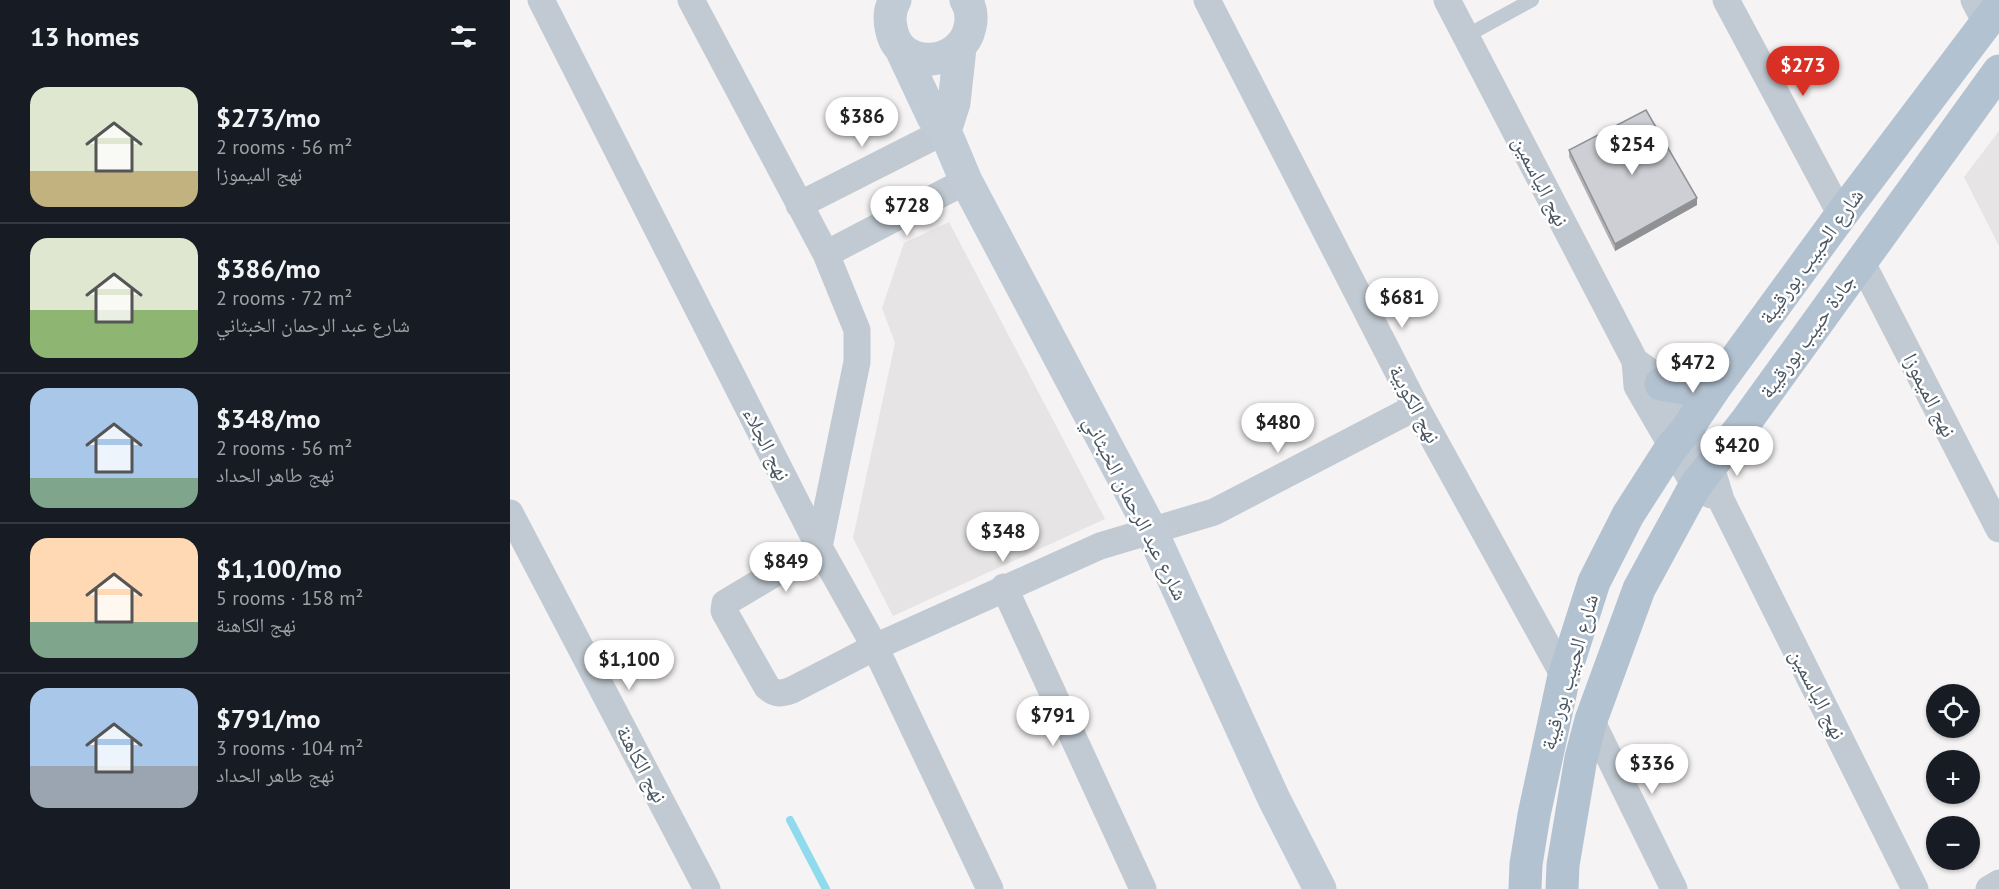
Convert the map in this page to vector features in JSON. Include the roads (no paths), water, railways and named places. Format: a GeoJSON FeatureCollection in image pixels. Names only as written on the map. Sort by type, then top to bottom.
{"type":"FeatureCollection","features":[{"type":"Feature","properties":{"kind":"main road","name":"شارع الحبيب بورقيبة"},"geometry":{"type":"LineString","coordinates":[[1525,889],[1526,864],[1534,815],[1564,676],[1594,582],[1628,515],[1716,386],[1986,10]]}},
{"type":"Feature","properties":{"kind":"main road"},"geometry":{"type":"LineString","coordinates":[[890,17],[915,57],[931,60],[946,57],[969,17]]}},
{"type":"Feature","properties":{"kind":"main road","name":"شارع عبد الرحمان الخبثاني"},"geometry":{"type":"LineString","coordinates":[[890,17],[933,117],[945,131],[966,181],[1151,530],[1274,799],[1320,889]]}},
{"type":"Feature","properties":{"kind":"main road"},"geometry":{"type":"LineString","coordinates":[[945,131],[954,103],[969,17]]}},
{"type":"Feature","properties":{"kind":"main road","name":"جادة حبيب بورقيبة"},"geometry":{"type":"LineString","coordinates":[[1562,889],[1563,865],[1581,758],[1591,720],[1639,589],[1709,484],[1747,420],[1999,70]]}},
{"type":"Feature","properties":{"kind":"main road"},"geometry":{"type":"LineString","coordinates":[[1661,384],[1689,388],[1716,386]]}},
{"type":"Feature","properties":{"kind":"street","name":"نهج الجلاء"},"geometry":{"type":"LineString","coordinates":[[541,0],[819,547],[875,647],[990,889]]}},
{"type":"Feature","properties":{"kind":"street"},"geometry":{"type":"LineString","coordinates":[[691,0],[826,254],[857,330],[857,362],[819,547],[725,603],[724,611],[729,621],[767,687],[773,692],[780,694],[792,690],[875,647],[1004,587],[1100,546],[1214,512],[1416,407]]}},
{"type":"Feature","properties":{"kind":"street","name":"نهج الكوبية"},"geometry":{"type":"LineString","coordinates":[[1207,0],[1416,407],[1564,676]]}},
{"type":"Feature","properties":{"kind":"street","name":"نهج الياسمين"},"geometry":{"type":"LineString","coordinates":[[1447,0],[1635,361],[1637,386],[1679,439],[1709,484],[1915,889]]}},
{"type":"Feature","properties":{"kind":"street"},"geometry":{"type":"LineString","coordinates":[[1726,0],[1841,215]]}},
{"type":"Feature","properties":{"kind":"street"},"geometry":{"type":"LineString","coordinates":[[799,205],[945,131]]}},
{"type":"Feature","properties":{"kind":"street"},"geometry":{"type":"LineString","coordinates":[[826,254],[966,181]]}},
{"type":"Feature","properties":{"kind":"street","name":"نهج الميموزا"},"geometry":{"type":"LineString","coordinates":[[1861,261],[1999,529]]}},
{"type":"Feature","properties":{"kind":"street","name":"نهج الياسمين"},"geometry":{"type":"LineString","coordinates":[[1635,361],[1655,375],[1661,384],[1679,439]]}},
{"type":"Feature","properties":{"kind":"street","name":"نهج الكاهنة"},"geometry":{"type":"LineString","coordinates":[[510,513],[707,889]]}},
{"type":"Feature","properties":{"kind":"street"},"geometry":{"type":"LineString","coordinates":[[1004,587],[1143,889]]}},
{"type":"Feature","properties":{"kind":"street"},"geometry":{"type":"LineString","coordinates":[[1591,720],[1674,889]]}},
{"type":"Feature","properties":{"kind":"street"},"geometry":{"type":"LineString","coordinates":[[1989,889],[1999,883]]}},
{"type":"Feature","properties":{"kind":"lane"},"geometry":{"type":"LineString","coordinates":[[1466,36],[1532,0]]}},
{"type":"Feature","properties":{"kind":"waterway"},"geometry":{"type":"LineString","coordinates":[[790,820],[826,889]]}}]}
